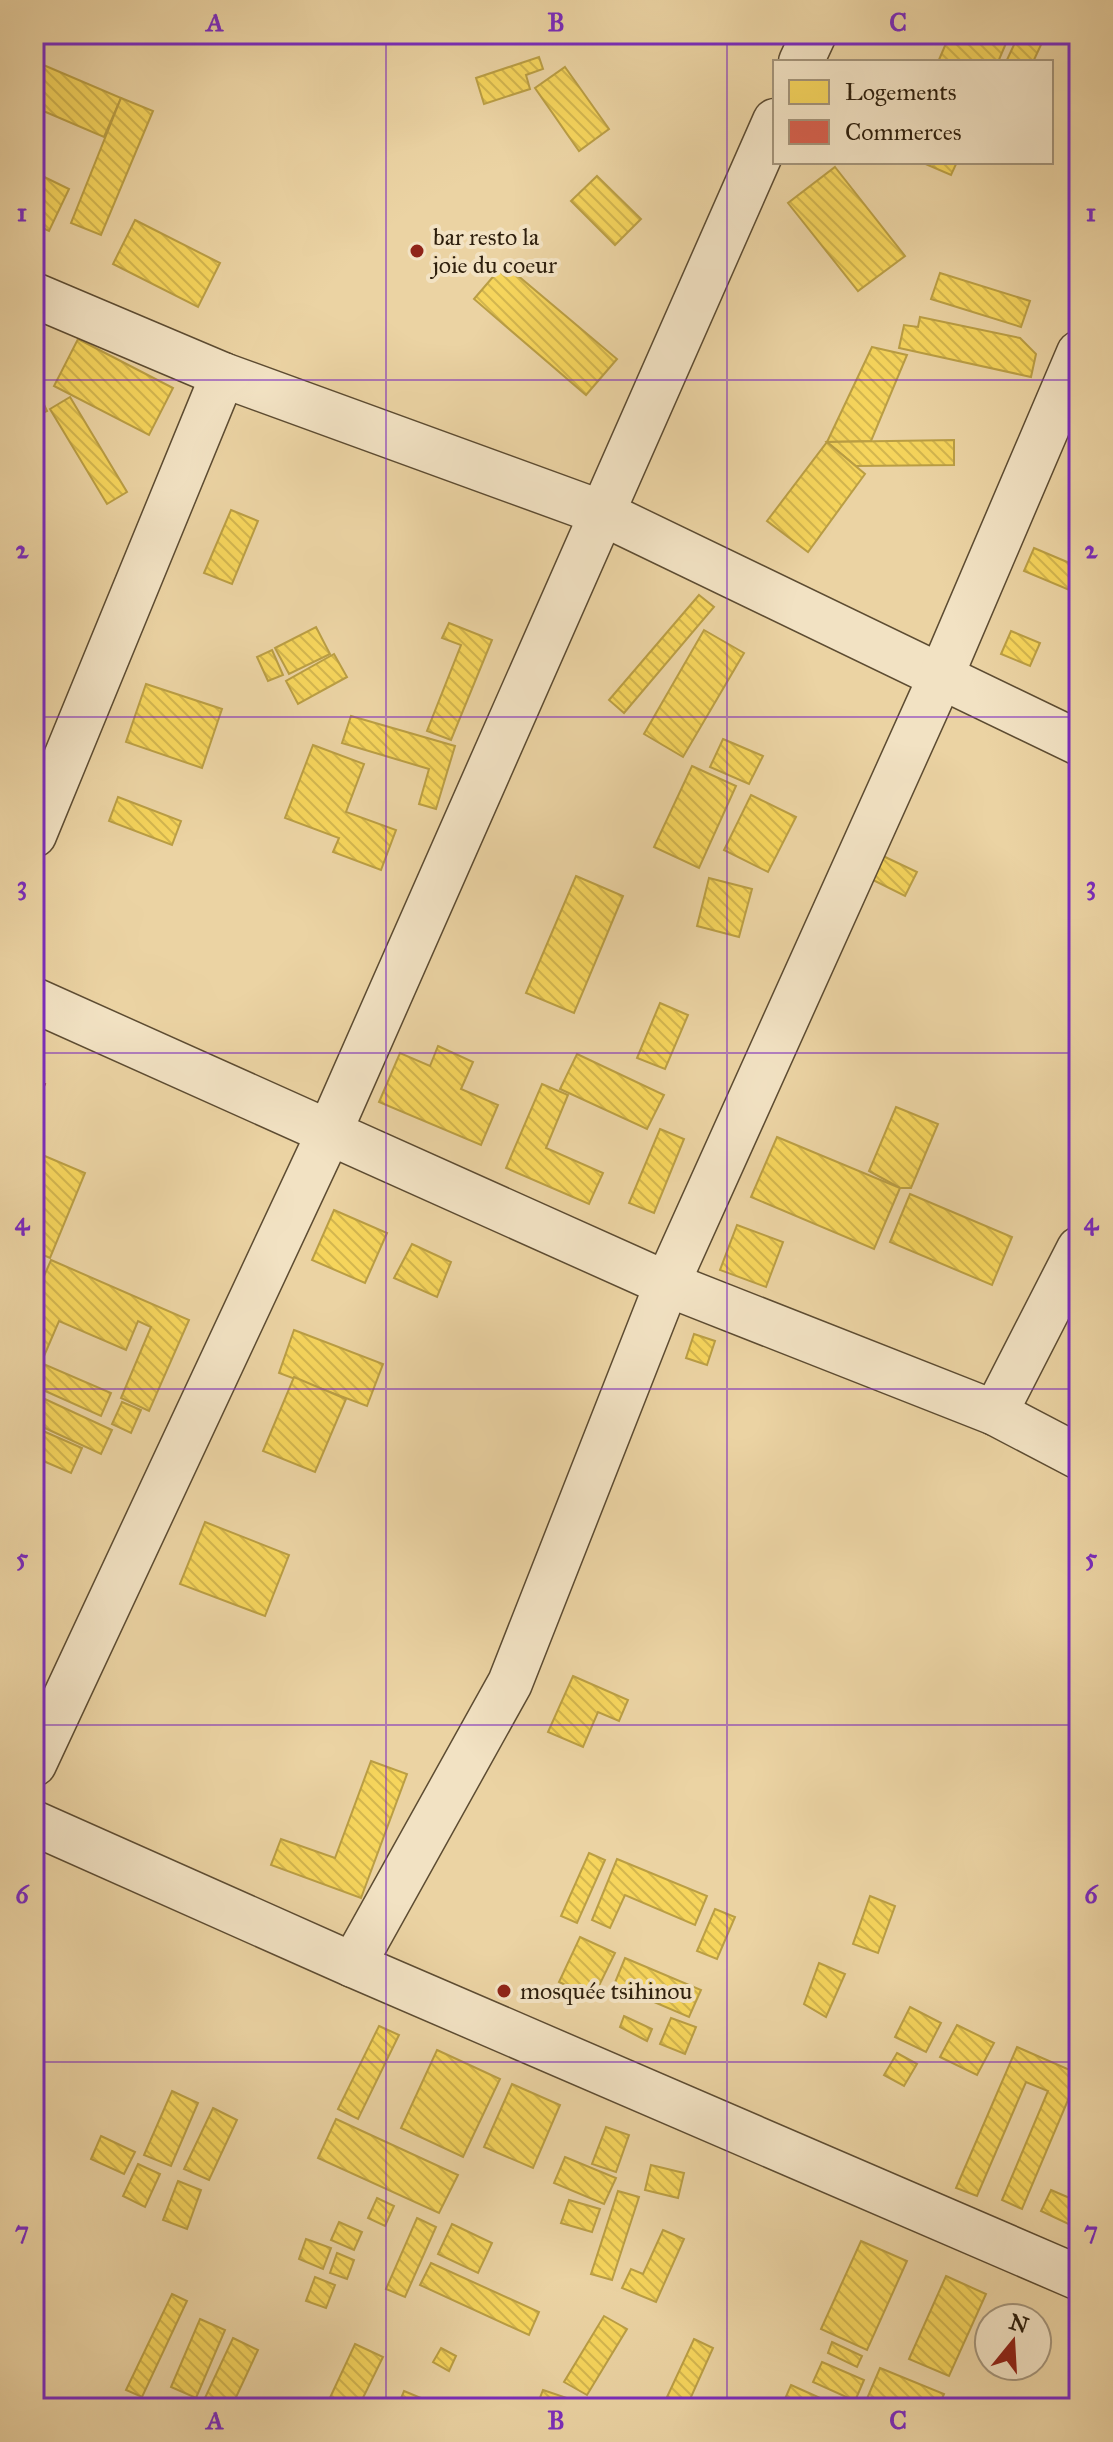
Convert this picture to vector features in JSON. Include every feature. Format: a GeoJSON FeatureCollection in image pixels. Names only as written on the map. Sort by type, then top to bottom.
{"type":"FeatureCollection","features":[{"type":"Feature","properties":{"kind":"street"},"geometry":{"type":"LineString","coordinates":[[802,60],[814,34]]}},
{"type":"Feature","properties":{"kind":"street"},"geometry":{"type":"LineString","coordinates":[[34,1764],[328,1135],[773,126]]}},
{"type":"Feature","properties":{"kind":"street"},"geometry":{"type":"LineString","coordinates":[[34,295],[223,375],[602,513],[1079,743]]}},
{"type":"Feature","properties":{"kind":"street"},"geometry":{"type":"LineString","coordinates":[[353,1965],[510,1683],[667,1284],[941,676],[1079,353]]}},
{"type":"Feature","properties":{"kind":"street"},"geometry":{"type":"LineString","coordinates":[[34,835],[223,375]]}},
{"type":"Feature","properties":{"kind":"street"},"geometry":{"type":"LineString","coordinates":[[34,1000],[328,1135],[667,1284],[995,1413],[1079,1457]]}},
{"type":"Feature","properties":{"kind":"street"},"geometry":{"type":"LineString","coordinates":[[995,1413],[1079,1249]]}},
{"type":"Feature","properties":{"kind":"street"},"geometry":{"type":"LineString","coordinates":[[34,1823],[353,1965],[1079,2278]]}},
{"type":"Feature","properties":{"kind":"building: Logements"},"geometry":{"type":"Polygon","coordinates":[[[950,34],[1010,34],[999,60],[939,60],[950,34]]]}},
{"type":"Feature","properties":{"kind":"building: Logements"},"geometry":{"type":"Polygon","coordinates":[[[1019,34],[1046,34],[1034,60],[1007,60],[1019,34]]]}},
{"type":"Feature","properties":{"kind":"building: Logements"},"geometry":{"type":"Polygon","coordinates":[[[539,57],[543,69],[526,75],[530,89],[484,104],[476,78],[539,57]]]}},
{"type":"Feature","properties":{"kind":"building: Logements"},"geometry":{"type":"Polygon","coordinates":[[[34,61],[121,98],[104,137],[34,107],[34,61]]]}},
{"type":"Feature","properties":{"kind":"building: Logements"},"geometry":{"type":"Polygon","coordinates":[[[565,67],[609,129],[579,151],[535,88],[565,67]]]}},
{"type":"Feature","properties":{"kind":"building: Logements"},"geometry":{"type":"Polygon","coordinates":[[[121,98],[153,111],[101,235],[71,223],[121,98]]]}},
{"type":"Feature","properties":{"kind":"building: Logements"},"geometry":{"type":"Polygon","coordinates":[[[926,164],[956,164],[951,175],[926,164]]]}},
{"type":"Feature","properties":{"kind":"building: Logements"},"geometry":{"type":"Polygon","coordinates":[[[835,167],[905,256],[858,291],[788,203],[835,167]]]}},
{"type":"Feature","properties":{"kind":"building: Logements"},"geometry":{"type":"Polygon","coordinates":[[[34,172],[69,189],[49,231],[34,224],[34,172]]]}},
{"type":"Feature","properties":{"kind":"building: Logements"},"geometry":{"type":"Polygon","coordinates":[[[597,176],[641,219],[615,245],[571,201],[597,176]]]}},
{"type":"Feature","properties":{"kind":"building: Logements"},"geometry":{"type":"Polygon","coordinates":[[[135,220],[220,263],[198,307],[113,264],[135,220]]]}},
{"type":"Feature","properties":{"kind":"building: Logements"},"geometry":{"type":"Polygon","coordinates":[[[504,264],[617,359],[586,395],[474,299],[504,264]]]}},
{"type":"Feature","properties":{"kind":"building: Logements"},"geometry":{"type":"Polygon","coordinates":[[[940,273],[1030,301],[1021,327],[931,299],[940,273]]]}},
{"type":"Feature","properties":{"kind":"building: Logements"},"geometry":{"type":"Polygon","coordinates":[[[920,317],[1020,338],[1036,354],[1031,377],[899,348],[904,325],[918,327],[920,317]]]}},
{"type":"Feature","properties":{"kind":"building: Logements"},"geometry":{"type":"Polygon","coordinates":[[[78,339],[173,388],[149,435],[54,386],[78,339]]]}},
{"type":"Feature","properties":{"kind":"building: Logements"},"geometry":{"type":"Polygon","coordinates":[[[872,347],[907,355],[871,441],[827,442],[872,347]]]}},
{"type":"Feature","properties":{"kind":"building: Logements"},"geometry":{"type":"Polygon","coordinates":[[[34,383],[47,411],[34,417],[34,383]]]}},
{"type":"Feature","properties":{"kind":"building: Logements"},"geometry":{"type":"Polygon","coordinates":[[[70,397],[127,492],[107,504],[50,409],[70,397]]]}},
{"type":"Feature","properties":{"kind":"building: Logements"},"geometry":{"type":"Polygon","coordinates":[[[954,440],[954,465],[856,466],[827,442],[954,440]]]}},
{"type":"Feature","properties":{"kind":"building: Logements"},"geometry":{"type":"Polygon","coordinates":[[[827,442],[865,474],[808,552],[767,521],[827,442]]]}},
{"type":"Feature","properties":{"kind":"building: Logements"},"geometry":{"type":"Polygon","coordinates":[[[231,510],[258,521],[232,584],[204,573],[231,510]]]}},
{"type":"Feature","properties":{"kind":"building: Logements"},"geometry":{"type":"Polygon","coordinates":[[[1034,548],[1079,567],[1079,594],[1024,571],[1034,548]]]}},
{"type":"Feature","properties":{"kind":"building: Logements"},"geometry":{"type":"Polygon","coordinates":[[[699,595],[714,607],[624,713],[609,700],[699,595]]]}},
{"type":"Feature","properties":{"kind":"building: Logements"},"geometry":{"type":"Polygon","coordinates":[[[449,623],[492,640],[451,740],[427,731],[461,645],[442,638],[449,623]]]}},
{"type":"Feature","properties":{"kind":"building: Logements"},"geometry":{"type":"Polygon","coordinates":[[[316,627],[330,654],[289,674],[275,648],[316,627]]]}},
{"type":"Feature","properties":{"kind":"building: Logements"},"geometry":{"type":"Polygon","coordinates":[[[704,630],[744,653],[683,757],[644,734],[704,630]]]}},
{"type":"Feature","properties":{"kind":"building: Logements"},"geometry":{"type":"Polygon","coordinates":[[[1011,631],[1040,643],[1030,666],[1001,654],[1011,631]]]}},
{"type":"Feature","properties":{"kind":"building: Logements"},"geometry":{"type":"Polygon","coordinates":[[[272,650],[283,675],[268,681],[257,657],[272,650]]]}},
{"type":"Feature","properties":{"kind":"building: Logements"},"geometry":{"type":"Polygon","coordinates":[[[334,654],[347,677],[298,704],[286,681],[334,654]]]}},
{"type":"Feature","properties":{"kind":"building: Logements"},"geometry":{"type":"Polygon","coordinates":[[[146,684],[222,709],[202,768],[126,742],[146,684]]]}},
{"type":"Feature","properties":{"kind":"building: Logements"},"geometry":{"type":"Polygon","coordinates":[[[351,716],[455,746],[436,809],[419,804],[429,769],[342,743],[351,716]]]}},
{"type":"Feature","properties":{"kind":"building: Logements"},"geometry":{"type":"Polygon","coordinates":[[[723,739],[763,756],[749,784],[710,767],[723,739]]]}},
{"type":"Feature","properties":{"kind":"building: Logements"},"geometry":{"type":"Polygon","coordinates":[[[313,745],[364,764],[346,812],[396,830],[381,870],[333,852],[339,838],[285,818],[313,745]]]}},
{"type":"Feature","properties":{"kind":"building: Logements"},"geometry":{"type":"Polygon","coordinates":[[[692,766],[736,786],[699,868],[654,847],[692,766]]]}},
{"type":"Feature","properties":{"kind":"building: Logements"},"geometry":{"type":"Polygon","coordinates":[[[751,795],[796,817],[768,872],[724,850],[751,795]]]}},
{"type":"Feature","properties":{"kind":"building: Logements"},"geometry":{"type":"Polygon","coordinates":[[[118,797],[181,821],[172,845],[109,821],[118,797]]]}},
{"type":"Feature","properties":{"kind":"building: Logements"},"geometry":{"type":"Polygon","coordinates":[[[883,856],[917,872],[905,896],[871,879],[883,856]]]}},
{"type":"Feature","properties":{"kind":"building: Logements"},"geometry":{"type":"Polygon","coordinates":[[[576,876],[623,896],[574,1013],[526,993],[576,876]]]}},
{"type":"Feature","properties":{"kind":"building: Logements"},"geometry":{"type":"Polygon","coordinates":[[[709,878],[752,889],[739,937],[697,926],[709,878]]]}},
{"type":"Feature","properties":{"kind":"building: Logements"},"geometry":{"type":"Polygon","coordinates":[[[660,1003],[688,1015],[665,1069],[637,1058],[660,1003]]]}},
{"type":"Feature","properties":{"kind":"building: Logements"},"geometry":{"type":"Polygon","coordinates":[[[438,1046],[473,1062],[461,1089],[498,1105],[481,1145],[379,1102],[400,1053],[430,1066],[438,1046]]]}},
{"type":"Feature","properties":{"kind":"building: Logements"},"geometry":{"type":"Polygon","coordinates":[[[577,1054],[664,1095],[647,1129],[560,1089],[577,1054]]]}},
{"type":"Feature","properties":{"kind":"building: Logements"},"geometry":{"type":"Polygon","coordinates":[[[542,1084],[568,1095],[546,1148],[603,1173],[589,1204],[506,1168],[542,1084]]]}},
{"type":"Feature","properties":{"kind":"building: Logements"},"geometry":{"type":"Polygon","coordinates":[[[896,1107],[938,1124],[911,1188],[900,1188],[869,1171],[896,1107]]]}},
{"type":"Feature","properties":{"kind":"building: Logements"},"geometry":{"type":"Polygon","coordinates":[[[660,1129],[684,1139],[654,1213],[629,1203],[660,1129]]]}},
{"type":"Feature","properties":{"kind":"building: Logements"},"geometry":{"type":"Polygon","coordinates":[[[777,1137],[900,1188],[874,1249],[751,1197],[777,1137]]]}},
{"type":"Feature","properties":{"kind":"building: Logements"},"geometry":{"type":"Polygon","coordinates":[[[40,1154],[85,1173],[50,1258],[34,1251],[34,1169],[40,1154]]]}},
{"type":"Feature","properties":{"kind":"building: Logements"},"geometry":{"type":"Polygon","coordinates":[[[910,1194],[1012,1237],[992,1285],[890,1242],[910,1194]]]}},
{"type":"Feature","properties":{"kind":"building: Logements"},"geometry":{"type":"Polygon","coordinates":[[[334,1210],[387,1233],[365,1283],[312,1260],[334,1210]]]}},
{"type":"Feature","properties":{"kind":"building: Logements"},"geometry":{"type":"Polygon","coordinates":[[[737,1225],[783,1242],[766,1287],[720,1270],[737,1225]]]}},
{"type":"Feature","properties":{"kind":"building: Logements"},"geometry":{"type":"Polygon","coordinates":[[[412,1244],[451,1262],[437,1297],[394,1278],[412,1244]]]}},
{"type":"Feature","properties":{"kind":"building: Logements"},"geometry":{"type":"Polygon","coordinates":[[[34,1259],[44,1263],[34,1286],[34,1259]]]}},
{"type":"Feature","properties":{"kind":"building: Logements"},"geometry":{"type":"Polygon","coordinates":[[[51,1260],[189,1320],[149,1411],[121,1398],[151,1327],[138,1321],[126,1350],[59,1321],[41,1363],[111,1393],[101,1416],[34,1386],[34,1337],[41,1321],[34,1318],[34,1299],[51,1260]]]}},
{"type":"Feature","properties":{"kind":"building: Logements"},"geometry":{"type":"Polygon","coordinates":[[[294,1330],[383,1364],[367,1406],[279,1373],[294,1330]]]}},
{"type":"Feature","properties":{"kind":"building: Logements"},"geometry":{"type":"Polygon","coordinates":[[[694,1334],[715,1341],[707,1365],[686,1358],[694,1334]]]}},
{"type":"Feature","properties":{"kind":"building: Logements"},"geometry":{"type":"Polygon","coordinates":[[[294,1377],[346,1399],[315,1472],[263,1451],[294,1377]]]}},
{"type":"Feature","properties":{"kind":"building: Logements"},"geometry":{"type":"Polygon","coordinates":[[[34,1394],[112,1430],[101,1454],[34,1423],[34,1394]]]}},
{"type":"Feature","properties":{"kind":"building: Logements"},"geometry":{"type":"Polygon","coordinates":[[[122,1402],[141,1410],[131,1433],[112,1424],[122,1402]]]}},
{"type":"Feature","properties":{"kind":"building: Logements"},"geometry":{"type":"Polygon","coordinates":[[[34,1427],[82,1448],[71,1473],[34,1457],[34,1427]]]}},
{"type":"Feature","properties":{"kind":"building: Logements"},"geometry":{"type":"Polygon","coordinates":[[[205,1522],[289,1555],[265,1616],[180,1584],[205,1522]]]}},
{"type":"Feature","properties":{"kind":"building: Logements"},"geometry":{"type":"Polygon","coordinates":[[[573,1676],[628,1700],[619,1721],[598,1712],[583,1747],[548,1732],[573,1676]]]}},
{"type":"Feature","properties":{"kind":"building: Logements"},"geometry":{"type":"Polygon","coordinates":[[[371,1761],[407,1774],[361,1898],[271,1865],[281,1839],[335,1858],[371,1761]]]}},
{"type":"Feature","properties":{"kind":"building: Logements"},"geometry":{"type":"Polygon","coordinates":[[[589,1853],[605,1860],[577,1923],[561,1916],[589,1853]]]}},
{"type":"Feature","properties":{"kind":"building: Logements"},"geometry":{"type":"Polygon","coordinates":[[[617,1859],[707,1896],[695,1925],[625,1895],[610,1928],[592,1920],[617,1859]]]}},
{"type":"Feature","properties":{"kind":"building: Logements"},"geometry":{"type":"Polygon","coordinates":[[[870,1896],[895,1906],[878,1953],[853,1944],[870,1896]]]}},
{"type":"Feature","properties":{"kind":"building: Logements"},"geometry":{"type":"Polygon","coordinates":[[[715,1909],[735,1917],[717,1959],[697,1951],[715,1909]]]}},
{"type":"Feature","properties":{"kind":"building: Logements"},"geometry":{"type":"Polygon","coordinates":[[[580,1937],[615,1953],[593,1998],[559,1982],[580,1937]]]}},
{"type":"Feature","properties":{"kind":"building: Logements"},"geometry":{"type":"Polygon","coordinates":[[[625,1958],[701,1990],[689,2017],[614,1985],[625,1958]]]}},
{"type":"Feature","properties":{"kind":"building: Logements"},"geometry":{"type":"Polygon","coordinates":[[[819,1963],[845,1974],[826,2017],[804,2004],[819,1963]]]}},
{"type":"Feature","properties":{"kind":"building: Logements"},"geometry":{"type":"Polygon","coordinates":[[[910,2007],[941,2023],[926,2052],[895,2037],[910,2007]]]}},
{"type":"Feature","properties":{"kind":"building: Logements"},"geometry":{"type":"Polygon","coordinates":[[[624,2016],[652,2029],[647,2041],[620,2027],[624,2016]]]}},
{"type":"Feature","properties":{"kind":"building: Logements"},"geometry":{"type":"Polygon","coordinates":[[[671,2018],[696,2027],[685,2054],[660,2044],[671,2018]]]}},
{"type":"Feature","properties":{"kind":"building: Logements"},"geometry":{"type":"Polygon","coordinates":[[[957,2025],[994,2043],[977,2075],[940,2057],[957,2025]]]}},
{"type":"Feature","properties":{"kind":"building: Logements"},"geometry":{"type":"Polygon","coordinates":[[[379,2026],[399,2035],[358,2119],[338,2109],[379,2026]]]}},
{"type":"Feature","properties":{"kind":"building: Logements"},"geometry":{"type":"Polygon","coordinates":[[[1017,2047],[1079,2074],[1022,2209],[1002,2200],[1048,2091],[1026,2082],[977,2196],[956,2188],[1017,2047]]]}},
{"type":"Feature","properties":{"kind":"building: Logements"},"geometry":{"type":"Polygon","coordinates":[[[437,2050],[500,2079],[463,2157],[401,2128],[437,2050]]]}},
{"type":"Feature","properties":{"kind":"building: Logements"},"geometry":{"type":"Polygon","coordinates":[[[897,2053],[917,2064],[904,2086],[884,2075],[897,2053]]]}},
{"type":"Feature","properties":{"kind":"building: Logements"},"geometry":{"type":"Polygon","coordinates":[[[512,2084],[560,2105],[533,2168],[484,2147],[512,2084]]]}},
{"type":"Feature","properties":{"kind":"building: Logements"},"geometry":{"type":"Polygon","coordinates":[[[172,2091],[198,2103],[171,2166],[144,2155],[172,2091]]]}},
{"type":"Feature","properties":{"kind":"building: Logements"},"geometry":{"type":"Polygon","coordinates":[[[213,2108],[237,2120],[209,2180],[184,2169],[213,2108]]]}},
{"type":"Feature","properties":{"kind":"building: Logements"},"geometry":{"type":"Polygon","coordinates":[[[336,2119],[458,2175],[439,2213],[318,2158],[336,2119]]]}},
{"type":"Feature","properties":{"kind":"building: Logements"},"geometry":{"type":"Polygon","coordinates":[[[606,2127],[629,2135],[616,2172],[592,2164],[606,2127]]]}},
{"type":"Feature","properties":{"kind":"building: Logements"},"geometry":{"type":"Polygon","coordinates":[[[101,2136],[135,2152],[124,2174],[91,2159],[101,2136]]]}},
{"type":"Feature","properties":{"kind":"building: Logements"},"geometry":{"type":"Polygon","coordinates":[[[565,2157],[616,2178],[604,2204],[554,2183],[565,2157]]]}},
{"type":"Feature","properties":{"kind":"building: Logements"},"geometry":{"type":"Polygon","coordinates":[[[138,2164],[160,2174],[145,2207],[123,2196],[138,2164]]]}},
{"type":"Feature","properties":{"kind":"building: Logements"},"geometry":{"type":"Polygon","coordinates":[[[651,2165],[684,2173],[678,2198],[645,2190],[651,2165]]]}},
{"type":"Feature","properties":{"kind":"building: Logements"},"geometry":{"type":"Polygon","coordinates":[[[178,2181],[201,2190],[187,2229],[163,2220],[178,2181]]]}},
{"type":"Feature","properties":{"kind":"building: Logements"},"geometry":{"type":"Polygon","coordinates":[[[1051,2190],[1079,2202],[1079,2229],[1041,2211],[1051,2190]]]}},
{"type":"Feature","properties":{"kind":"building: Logements"},"geometry":{"type":"Polygon","coordinates":[[[618,2191],[639,2197],[612,2280],[591,2274],[618,2191]]]}},
{"type":"Feature","properties":{"kind":"building: Logements"},"geometry":{"type":"Polygon","coordinates":[[[377,2198],[394,2206],[385,2226],[368,2218],[377,2198]]]}},
{"type":"Feature","properties":{"kind":"building: Logements"},"geometry":{"type":"Polygon","coordinates":[[[569,2200],[600,2209],[592,2232],[561,2223],[569,2200]]]}},
{"type":"Feature","properties":{"kind":"building: Logements"},"geometry":{"type":"Polygon","coordinates":[[[417,2218],[436,2227],[405,2297],[386,2289],[417,2218]]]}},
{"type":"Feature","properties":{"kind":"building: Logements"},"geometry":{"type":"Polygon","coordinates":[[[339,2222],[362,2232],[354,2250],[331,2240],[339,2222]]]}},
{"type":"Feature","properties":{"kind":"building: Logements"},"geometry":{"type":"Polygon","coordinates":[[[452,2224],[492,2243],[478,2273],[438,2254],[452,2224]]]}},
{"type":"Feature","properties":{"kind":"building: Logements"},"geometry":{"type":"Polygon","coordinates":[[[663,2230],[684,2239],[656,2302],[622,2288],[631,2269],[643,2274],[663,2230]]]}},
{"type":"Feature","properties":{"kind":"building: Logements"},"geometry":{"type":"Polygon","coordinates":[[[306,2239],[331,2248],[323,2269],[299,2259],[306,2239]]]}},
{"type":"Feature","properties":{"kind":"building: Logements"},"geometry":{"type":"Polygon","coordinates":[[[861,2241],[907,2261],[867,2350],[821,2329],[861,2241]]]}},
{"type":"Feature","properties":{"kind":"building: Logements"},"geometry":{"type":"Polygon","coordinates":[[[337,2253],[354,2260],[347,2279],[330,2273],[337,2253]]]}},
{"type":"Feature","properties":{"kind":"building: Logements"},"geometry":{"type":"Polygon","coordinates":[[[431,2263],[539,2312],[529,2335],[420,2285],[431,2263]]]}},
{"type":"Feature","properties":{"kind":"building: Logements"},"geometry":{"type":"Polygon","coordinates":[[[946,2276],[986,2294],[982,2302],[973,2302],[973,2323],[949,2376],[909,2359],[946,2276]]]}},
{"type":"Feature","properties":{"kind":"building: Logements"},"geometry":{"type":"Polygon","coordinates":[[[315,2277],[335,2285],[326,2308],[306,2301],[315,2277]]]}},
{"type":"Feature","properties":{"kind":"building: Logements"},"geometry":{"type":"Polygon","coordinates":[[[172,2294],[187,2301],[142,2397],[126,2390],[172,2294]]]}},
{"type":"Feature","properties":{"kind":"building: Logements"},"geometry":{"type":"Polygon","coordinates":[[[604,2316],[627,2329],[587,2395],[564,2382],[604,2316]]]}},
{"type":"Feature","properties":{"kind":"building: Logements"},"geometry":{"type":"Polygon","coordinates":[[[200,2319],[225,2330],[196,2398],[171,2387],[200,2319]]]}},
{"type":"Feature","properties":{"kind":"building: Logements"},"geometry":{"type":"Polygon","coordinates":[[[233,2338],[258,2350],[231,2408],[222,2408],[204,2400],[233,2338]]]}},
{"type":"Feature","properties":{"kind":"building: Logements"},"geometry":{"type":"Polygon","coordinates":[[[694,2339],[713,2348],[687,2406],[667,2397],[694,2339]]]}},
{"type":"Feature","properties":{"kind":"building: Logements"},"geometry":{"type":"Polygon","coordinates":[[[832,2342],[862,2356],[857,2367],[828,2353],[832,2342]]]}},
{"type":"Feature","properties":{"kind":"building: Logements"},"geometry":{"type":"Polygon","coordinates":[[[355,2344],[383,2357],[358,2408],[342,2408],[328,2402],[355,2344]]]}},
{"type":"Feature","properties":{"kind":"building: Logements"},"geometry":{"type":"Polygon","coordinates":[[[441,2348],[456,2356],[449,2371],[433,2362],[441,2348]]]}},
{"type":"Feature","properties":{"kind":"building: Logements"},"geometry":{"type":"Polygon","coordinates":[[[822,2362],[864,2380],[855,2401],[813,2382],[822,2362]]]}},
{"type":"Feature","properties":{"kind":"building: Logements"},"geometry":{"type":"Polygon","coordinates":[[[880,2368],[944,2394],[938,2408],[863,2408],[880,2368]]]}},
{"type":"Feature","properties":{"kind":"building: Logements"},"geometry":{"type":"Polygon","coordinates":[[[791,2385],[827,2401],[824,2408],[781,2408],[791,2385]]]}},
{"type":"Feature","properties":{"kind":"building: Logements"},"geometry":{"type":"Polygon","coordinates":[[[543,2390],[567,2398],[563,2408],[536,2408],[543,2390]]]}},
{"type":"Feature","properties":{"kind":"building: Logements"},"geometry":{"type":"Polygon","coordinates":[[[404,2391],[433,2403],[431,2408],[397,2408],[404,2391]]]}},
{"type":"Feature","properties":{"kind":"building: Commerces"},"geometry":{"type":"Polygon","coordinates":[[[34,1079],[45,1084],[34,1110],[34,1079]]]}},
{"type":"Feature","properties":{"kind":"place","name":"bar resto la joie du coeur"},"geometry":{"type":"Point","coordinates":[417,251]}},
{"type":"Feature","properties":{"kind":"place","name":"mosquée tsihinou"},"geometry":{"type":"Point","coordinates":[504,1991]}}]}
